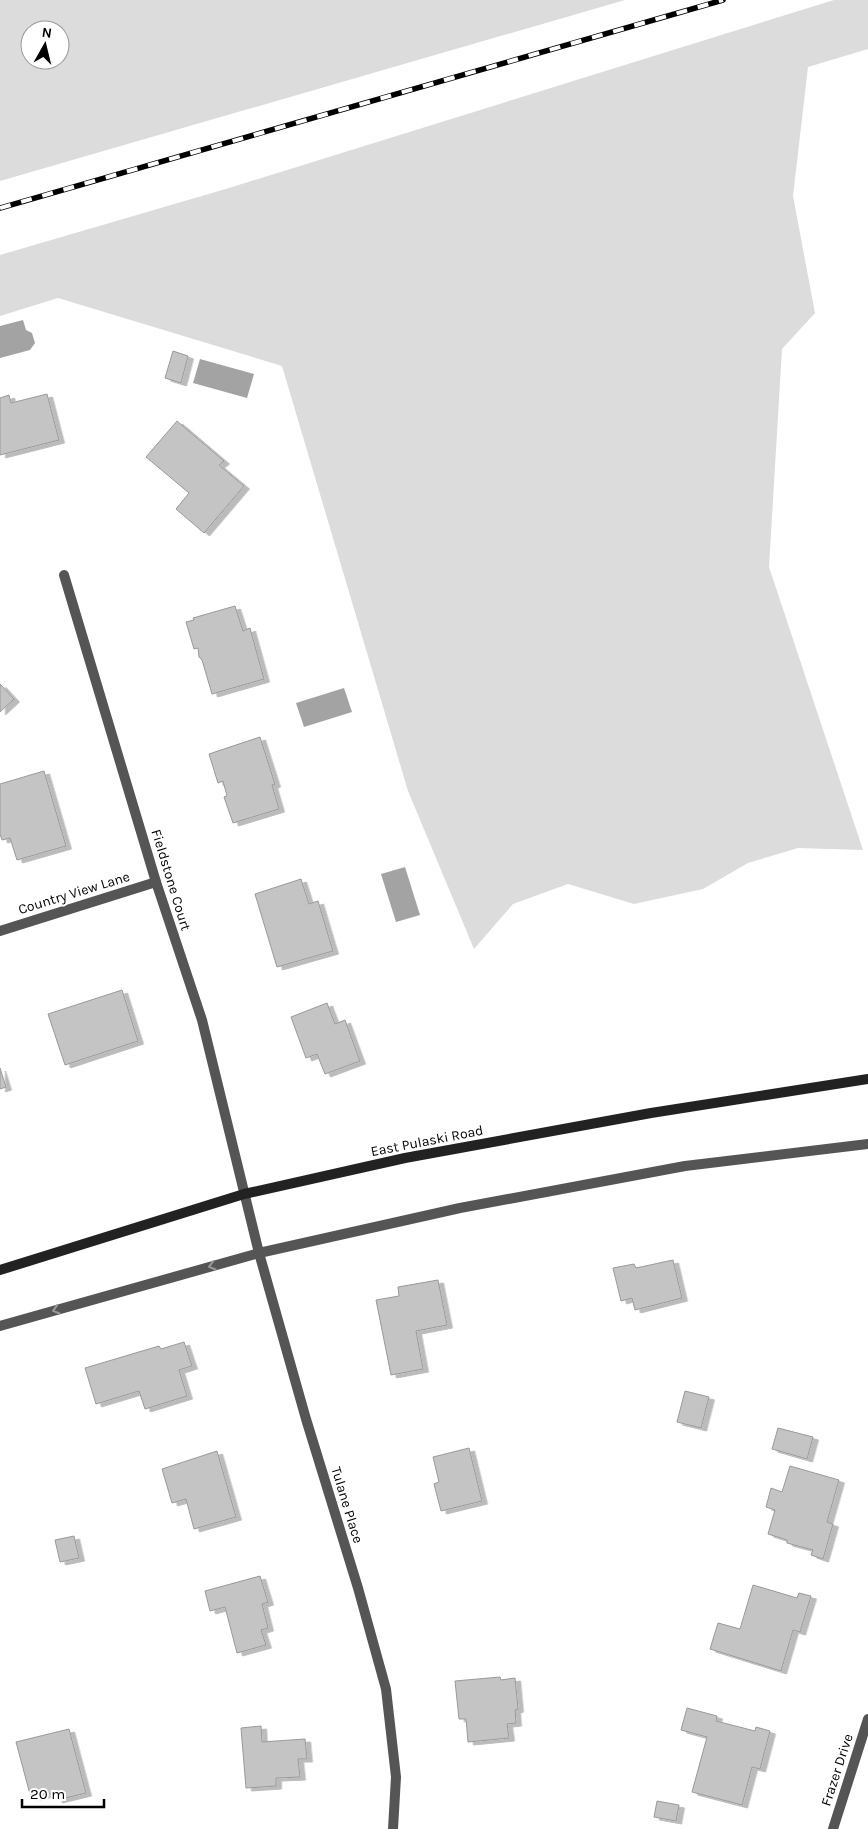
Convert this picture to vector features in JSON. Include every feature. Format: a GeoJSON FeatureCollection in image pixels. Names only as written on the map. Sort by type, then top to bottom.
{"type":"FeatureCollection","features":[{"type":"Feature","properties":{"kind":"main road","name":"East Pulaski Road"},"geometry":{"type":"LineString","coordinates":[[0,1270],[244,1194],[405,1158],[651,1113],[868,1079]]}},
{"type":"Feature","properties":{"kind":"street","name":"Fieldstone Court"},"geometry":{"type":"LineString","coordinates":[[64,575],[156,882],[202,1020],[244,1194]]}},
{"type":"Feature","properties":{"kind":"street","name":"Country View Lane"},"geometry":{"type":"LineString","coordinates":[[0,931],[156,882]]}},
{"type":"Feature","properties":{"kind":"street"},"geometry":{"type":"LineString","coordinates":[[0,1326],[259,1253],[460,1208],[685,1166],[868,1144]]}},
{"type":"Feature","properties":{"kind":"street","name":"Tulane Place"},"geometry":{"type":"LineString","coordinates":[[244,1194],[306,1420],[358,1588],[386,1689],[396,1777],[393,1829]]}},
{"type":"Feature","properties":{"kind":"street","name":"Frazer Drive"},"geometry":{"type":"LineString","coordinates":[[833,1829],[868,1719]]}},
{"type":"Feature","properties":{"kind":"shaded area"},"geometry":{"type":"Polygon","coordinates":[[[0,0],[625,0],[0,181],[0,0]]]}},
{"type":"Feature","properties":{"kind":"shaded area"},"geometry":{"type":"Polygon","coordinates":[[[834,0],[868,0],[868,49],[808,67],[793,196],[815,313],[782,349],[769,567],[863,850],[798,848],[748,863],[703,889],[634,904],[568,884],[513,904],[474,949],[408,791],[282,366],[58,298],[0,316],[0,255],[229,188],[834,0]]]}},
{"type":"Feature","properties":{"kind":"shaded area"},"geometry":{"type":"Polygon","coordinates":[[[23,320],[26,330],[32,333],[35,343],[30,350],[0,358],[0,326],[23,320]]]}},
{"type":"Feature","properties":{"kind":"shaded area"},"geometry":{"type":"Polygon","coordinates":[[[200,359],[254,374],[247,398],[193,383],[200,359]]]}},
{"type":"Feature","properties":{"kind":"shaded area"},"geometry":{"type":"Polygon","coordinates":[[[344,688],[352,712],[304,727],[296,703],[344,688]]]}},
{"type":"Feature","properties":{"kind":"shaded area"},"geometry":{"type":"Polygon","coordinates":[[[405,867],[420,915],[396,922],[381,874],[405,867]]]}},
{"type":"Feature","properties":{"kind":"building"},"geometry":{"type":"Polygon","coordinates":[[[173,351],[188,356],[181,383],[165,378],[173,351]]]}},
{"type":"Feature","properties":{"kind":"building"},"geometry":{"type":"Polygon","coordinates":[[[47,394],[59,440],[0,455],[0,398],[9,395],[11,403],[47,394]]]}},
{"type":"Feature","properties":{"kind":"building"},"geometry":{"type":"Polygon","coordinates":[[[177,421],[224,461],[219,465],[244,486],[204,533],[176,509],[189,493],[146,457],[177,421]]]}},
{"type":"Feature","properties":{"kind":"building"},"geometry":{"type":"Polygon","coordinates":[[[235,606],[243,631],[250,628],[264,679],[212,694],[202,660],[199,657],[198,648],[194,649],[186,622],[194,620],[193,618],[235,606]]]}},
{"type":"Feature","properties":{"kind":"building"},"geometry":{"type":"Polygon","coordinates":[[[0,684],[14,699],[0,712],[0,684]]]}},
{"type":"Feature","properties":{"kind":"building"},"geometry":{"type":"Polygon","coordinates":[[[260,737],[275,784],[272,785],[279,809],[233,823],[224,797],[227,796],[223,781],[218,783],[209,754],[260,737]]]}},
{"type":"Feature","properties":{"kind":"building"},"geometry":{"type":"Polygon","coordinates":[[[44,771],[66,846],[17,860],[10,838],[2,840],[0,834],[0,784],[44,771]]]}},
{"type":"Feature","properties":{"kind":"building"},"geometry":{"type":"Polygon","coordinates":[[[301,879],[309,904],[318,901],[333,951],[277,967],[255,894],[301,879]]]}},
{"type":"Feature","properties":{"kind":"building"},"geometry":{"type":"Polygon","coordinates":[[[122,990],[138,1041],[65,1065],[48,1014],[122,990]]]}},
{"type":"Feature","properties":{"kind":"building"},"geometry":{"type":"Polygon","coordinates":[[[327,1003],[335,1024],[345,1020],[360,1061],[325,1074],[317,1054],[306,1058],[291,1017],[327,1003]]]}},
{"type":"Feature","properties":{"kind":"building"},"geometry":{"type":"Polygon","coordinates":[[[0,1068],[6,1087],[0,1089],[0,1068]]]}},
{"type":"Feature","properties":{"kind":"building"},"geometry":{"type":"Polygon","coordinates":[[[673,1260],[682,1298],[635,1310],[632,1298],[621,1301],[613,1268],[634,1264],[636,1268],[673,1260]]]}},
{"type":"Feature","properties":{"kind":"building"},"geometry":{"type":"Polygon","coordinates":[[[438,1280],[447,1325],[416,1331],[423,1369],[391,1375],[376,1300],[399,1296],[398,1287],[438,1280]]]}},
{"type":"Feature","properties":{"kind":"building"},"geometry":{"type":"Polygon","coordinates":[[[184,1342],[192,1366],[179,1370],[187,1396],[145,1409],[139,1391],[96,1404],[85,1368],[159,1346],[161,1349],[184,1342]]]}},
{"type":"Feature","properties":{"kind":"building"},"geometry":{"type":"Polygon","coordinates":[[[685,1391],[709,1397],[701,1428],[677,1422],[685,1391]]]}},
{"type":"Feature","properties":{"kind":"building"},"geometry":{"type":"Polygon","coordinates":[[[778,1428],[813,1437],[807,1459],[772,1449],[778,1428]]]}},
{"type":"Feature","properties":{"kind":"building"},"geometry":{"type":"Polygon","coordinates":[[[469,1448],[482,1501],[441,1511],[434,1484],[439,1482],[433,1457],[469,1448]]]}},
{"type":"Feature","properties":{"kind":"building"},"geometry":{"type":"Polygon","coordinates":[[[217,1451],[236,1517],[194,1529],[186,1499],[172,1503],[162,1469],[217,1451]]]}},
{"type":"Feature","properties":{"kind":"building"},"geometry":{"type":"Polygon","coordinates":[[[790,1466],[839,1480],[827,1522],[833,1524],[823,1559],[811,1555],[813,1550],[787,1543],[787,1540],[768,1534],[775,1510],[766,1507],[771,1488],[782,1492],[790,1466]]]}},
{"type":"Feature","properties":{"kind":"building"},"geometry":{"type":"Polygon","coordinates":[[[74,1536],[79,1558],[60,1562],[55,1540],[74,1536]]]}},
{"type":"Feature","properties":{"kind":"building"},"geometry":{"type":"Polygon","coordinates":[[[260,1576],[268,1602],[262,1604],[268,1628],[261,1630],[266,1645],[237,1653],[225,1607],[210,1611],[205,1591],[260,1576]]]}},
{"type":"Feature","properties":{"kind":"building"},"geometry":{"type":"Polygon","coordinates":[[[753,1585],[797,1598],[799,1593],[811,1596],[800,1632],[793,1630],[781,1671],[710,1649],[718,1623],[740,1629],[753,1585]]]}},
{"type":"Feature","properties":{"kind":"building"},"geometry":{"type":"Polygon","coordinates":[[[500,1677],[501,1680],[515,1678],[518,1709],[515,1710],[516,1723],[507,1724],[509,1738],[468,1742],[466,1719],[459,1719],[455,1681],[500,1677]]]}},
{"type":"Feature","properties":{"kind":"building"},"geometry":{"type":"Polygon","coordinates":[[[687,1708],[717,1716],[716,1721],[755,1731],[756,1727],[770,1731],[760,1769],[752,1767],[742,1805],[692,1792],[707,1737],[681,1730],[687,1708]]]}},
{"type":"Feature","properties":{"kind":"building"},"geometry":{"type":"Polygon","coordinates":[[[261,1726],[262,1742],[305,1739],[307,1759],[298,1759],[300,1777],[276,1778],[276,1786],[246,1788],[241,1728],[261,1726]]]}},
{"type":"Feature","properties":{"kind":"building"},"geometry":{"type":"Polygon","coordinates":[[[69,1729],[86,1793],[57,1800],[55,1792],[31,1798],[16,1742],[69,1729]]]}},
{"type":"Feature","properties":{"kind":"building"},"geometry":{"type":"Polygon","coordinates":[[[657,1801],[679,1805],[676,1821],[654,1817],[657,1801]]]}},
{"type":"Feature","properties":{"kind":"railway"},"geometry":{"type":"LineString","coordinates":[[0,208],[723,0]]}}]}
